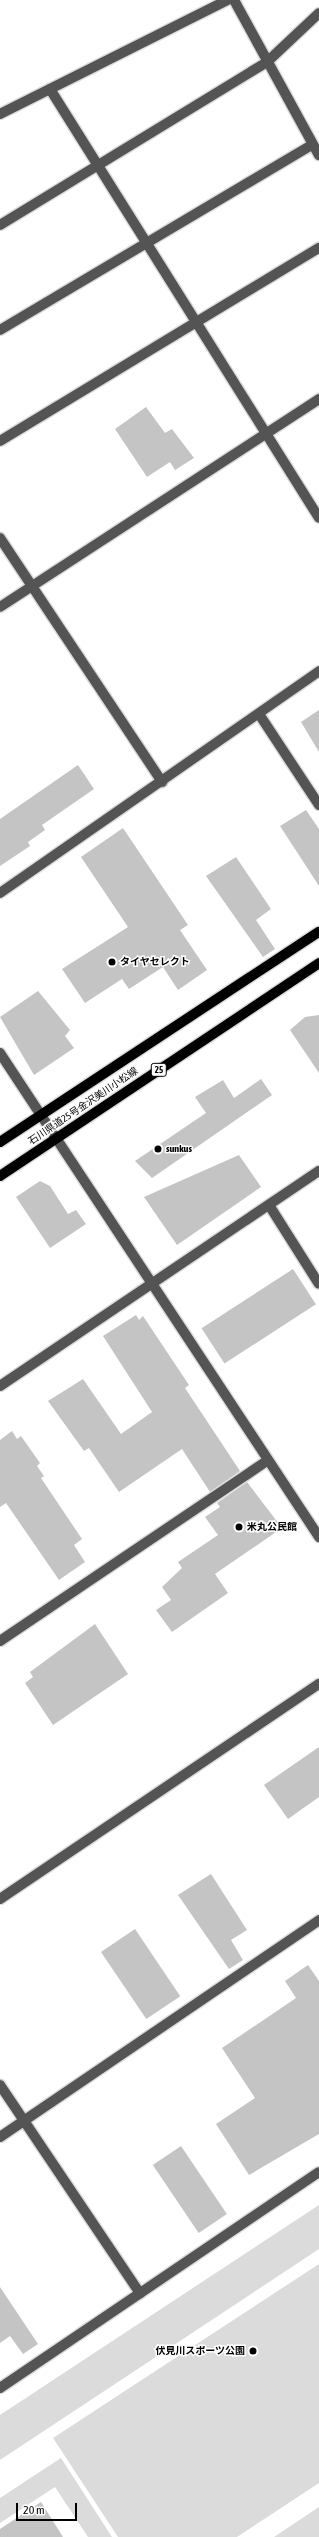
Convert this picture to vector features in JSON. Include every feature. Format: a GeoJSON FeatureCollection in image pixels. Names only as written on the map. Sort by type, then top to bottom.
{"type":"FeatureCollection","features":[{"type":"Feature","properties":{"kind":"main road","name":"石川県道25号金沢美川小松線"},"geometry":{"type":"LineString","coordinates":[[0,1142],[319,932]]}},
{"type":"Feature","properties":{"kind":"main road","name":"石川県道25号金沢美川小松線"},"geometry":{"type":"LineString","coordinates":[[0,1176],[319,963]]}},
{"type":"Feature","properties":{"kind":"street"},"geometry":{"type":"LineString","coordinates":[[0,114],[228,0]]}},
{"type":"Feature","properties":{"kind":"street"},"geometry":{"type":"LineString","coordinates":[[234,0],[311,145],[319,155]]}},
{"type":"Feature","properties":{"kind":"street"},"geometry":{"type":"LineString","coordinates":[[0,225],[267,62],[319,13]]}},
{"type":"Feature","properties":{"kind":"street"},"geometry":{"type":"LineString","coordinates":[[50,89],[319,518]]}},
{"type":"Feature","properties":{"kind":"street"},"geometry":{"type":"LineString","coordinates":[[0,330],[311,145]]}},
{"type":"Feature","properties":{"kind":"street"},"geometry":{"type":"LineString","coordinates":[[0,441],[319,248]]}},
{"type":"Feature","properties":{"kind":"street"},"geometry":{"type":"LineString","coordinates":[[0,607],[319,400]]}},
{"type":"Feature","properties":{"kind":"street"},"geometry":{"type":"LineString","coordinates":[[0,538],[162,782]]}},
{"type":"Feature","properties":{"kind":"street"},"geometry":{"type":"LineString","coordinates":[[0,894],[319,671]]}},
{"type":"Feature","properties":{"kind":"street"},"geometry":{"type":"LineString","coordinates":[[259,714],[319,805]]}},
{"type":"Feature","properties":{"kind":"street"},"geometry":{"type":"LineString","coordinates":[[0,1053],[267,1461],[319,1537]]}},
{"type":"Feature","properties":{"kind":"street"},"geometry":{"type":"LineString","coordinates":[[0,1386],[319,1171]]}},
{"type":"Feature","properties":{"kind":"street"},"geometry":{"type":"LineString","coordinates":[[269,1205],[319,1284]]}},
{"type":"Feature","properties":{"kind":"street"},"geometry":{"type":"LineString","coordinates":[[0,1640],[267,1461]]}},
{"type":"Feature","properties":{"kind":"street"},"geometry":{"type":"LineString","coordinates":[[0,1899],[319,1684]]}},
{"type":"Feature","properties":{"kind":"street"},"geometry":{"type":"LineString","coordinates":[[0,2137],[319,1920]]}},
{"type":"Feature","properties":{"kind":"street"},"geometry":{"type":"LineString","coordinates":[[0,2085],[140,2293]]}},
{"type":"Feature","properties":{"kind":"street"},"geometry":{"type":"LineString","coordinates":[[0,2388],[319,2172]]}},
{"type":"Feature","properties":{"kind":"shaded area"},"geometry":{"type":"Polygon","coordinates":[[[319,2205],[319,2249],[0,2460],[0,2415],[319,2205]]]}},
{"type":"Feature","properties":{"kind":"shaded area","name":"伏見川スポーツ公園"},"geometry":{"type":"Polygon","coordinates":[[[319,2264],[319,2483],[237,2537],[118,2537],[53,2438],[319,2264]]]}},
{"type":"Feature","properties":{"kind":"shaded area"},"geometry":{"type":"Polygon","coordinates":[[[61,2458],[112,2537],[88,2537],[55,2487],[0,2523],[0,2498],[61,2458]]]}},
{"type":"Feature","properties":{"kind":"shaded area"},"geometry":{"type":"Polygon","coordinates":[[[319,2507],[319,2537],[274,2537],[319,2507]]]}},
{"type":"Feature","properties":{"kind":"building"},"geometry":{"type":"Polygon","coordinates":[[[146,407],[165,433],[172,429],[194,458],[175,470],[170,462],[147,477],[115,429],[146,407]]]}},
{"type":"Feature","properties":{"kind":"building"},"geometry":{"type":"Polygon","coordinates":[[[319,710],[319,752],[301,722],[319,710]]]}},
{"type":"Feature","properties":{"kind":"building"},"geometry":{"type":"Polygon","coordinates":[[[78,765],[94,789],[42,825],[45,830],[28,842],[30,846],[0,866],[0,819],[78,765]]]}},
{"type":"Feature","properties":{"kind":"building"},"geometry":{"type":"Polygon","coordinates":[[[306,810],[319,829],[319,886],[280,826],[306,810]]]}},
{"type":"Feature","properties":{"kind":"building"},"geometry":{"type":"Polygon","coordinates":[[[123,828],[188,925],[180,930],[207,970],[178,990],[163,967],[129,989],[122,979],[85,1003],[62,969],[128,927],[81,857],[123,828]]]}},
{"type":"Feature","properties":{"kind":"building"},"geometry":{"type":"Polygon","coordinates":[[[236,857],[271,909],[256,920],[275,949],[263,957],[206,876],[236,857]]]}},
{"type":"Feature","properties":{"kind":"building"},"geometry":{"type":"Polygon","coordinates":[[[38,991],[70,1030],[65,1036],[74,1048],[34,1075],[0,1017],[38,991]]]}},
{"type":"Feature","properties":{"kind":"building"},"geometry":{"type":"Polygon","coordinates":[[[319,1015],[319,1073],[290,1030],[305,1017],[319,1015]]]}},
{"type":"Feature","properties":{"kind":"building"},"geometry":{"type":"Polygon","coordinates":[[[261,1079],[272,1095],[152,1178],[135,1161],[206,1113],[195,1097],[223,1080],[234,1098],[261,1079]]]}},
{"type":"Feature","properties":{"kind":"building"},"geometry":{"type":"Polygon","coordinates":[[[239,1155],[261,1187],[177,1245],[144,1197],[239,1155]]]}},
{"type":"Feature","properties":{"kind":"building"},"geometry":{"type":"Polygon","coordinates":[[[40,1181],[50,1186],[68,1214],[76,1210],[86,1224],[50,1248],[16,1197],[40,1181]]]}},
{"type":"Feature","properties":{"kind":"building"},"geometry":{"type":"Polygon","coordinates":[[[293,1269],[316,1304],[224,1364],[202,1328],[293,1269]]]}},
{"type":"Feature","properties":{"kind":"building"},"geometry":{"type":"Polygon","coordinates":[[[136,1315],[139,1320],[143,1316],[189,1385],[185,1388],[240,1471],[210,1492],[182,1449],[119,1492],[89,1448],[84,1451],[48,1401],[83,1379],[121,1434],[152,1412],[103,1336],[136,1315]]]}},
{"type":"Feature","properties":{"kind":"building"},"geometry":{"type":"Polygon","coordinates":[[[12,1431],[17,1439],[21,1436],[40,1463],[37,1466],[44,1476],[41,1478],[82,1539],[74,1545],[85,1562],[59,1580],[6,1503],[0,1507],[0,1440],[12,1431]]]}},
{"type":"Feature","properties":{"kind":"building"},"geometry":{"type":"Polygon","coordinates":[[[247,1482],[282,1528],[215,1574],[228,1593],[172,1632],[156,1610],[171,1600],[162,1587],[182,1568],[178,1562],[218,1535],[205,1517],[220,1507],[217,1503],[247,1482]]]}},
{"type":"Feature","properties":{"kind":"building"},"geometry":{"type":"Polygon","coordinates":[[[95,1624],[128,1674],[53,1725],[25,1683],[33,1677],[30,1672],[95,1624]]]}},
{"type":"Feature","properties":{"kind":"building"},"geometry":{"type":"Polygon","coordinates":[[[319,1747],[319,1797],[288,1819],[264,1785],[319,1747]]]}},
{"type":"Feature","properties":{"kind":"building"},"geometry":{"type":"Polygon","coordinates":[[[211,1874],[247,1930],[231,1940],[243,1960],[229,1969],[178,1895],[211,1874]]]}},
{"type":"Feature","properties":{"kind":"building"},"geometry":{"type":"Polygon","coordinates":[[[135,1929],[180,1996],[146,2019],[101,1952],[135,1929]]]}},
{"type":"Feature","properties":{"kind":"building"},"geometry":{"type":"Polygon","coordinates":[[[308,1965],[319,1981],[319,2134],[249,2175],[216,2124],[255,2098],[222,2048],[296,1998],[285,1981],[308,1965]]]}},
{"type":"Feature","properties":{"kind":"building"},"geometry":{"type":"Polygon","coordinates":[[[181,2146],[227,2214],[199,2233],[153,2165],[181,2146]]]}},
{"type":"Feature","properties":{"kind":"building"},"geometry":{"type":"Polygon","coordinates":[[[0,2287],[38,2344],[23,2354],[10,2336],[0,2343],[0,2287]]]}},
{"type":"Feature","properties":{"kind":"building"},"geometry":{"type":"Polygon","coordinates":[[[41,2502],[63,2537],[0,2537],[0,2529],[41,2502]]]}},
{"type":"Feature","properties":{"kind":"place","name":"タイヤセレクト"},"geometry":{"type":"Point","coordinates":[112,962]}},
{"type":"Feature","properties":{"kind":"place","name":"sunkus"},"geometry":{"type":"Point","coordinates":[158,1149]}},
{"type":"Feature","properties":{"kind":"place","name":"米丸公民館"},"geometry":{"type":"Point","coordinates":[239,1527]}},
{"type":"Feature","properties":{"kind":"place","name":"伏見川スポーツ公園"},"geometry":{"type":"Point","coordinates":[253,2351]}}]}
